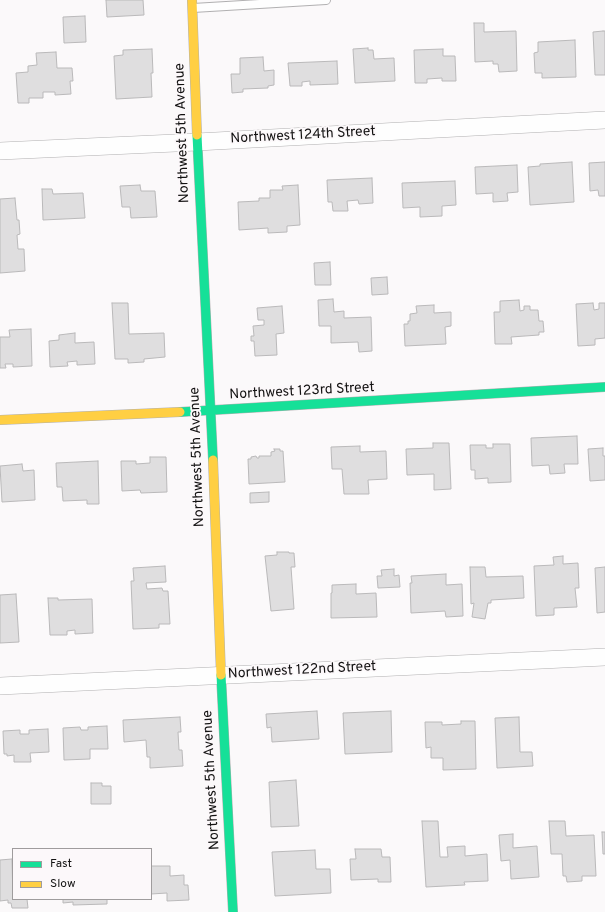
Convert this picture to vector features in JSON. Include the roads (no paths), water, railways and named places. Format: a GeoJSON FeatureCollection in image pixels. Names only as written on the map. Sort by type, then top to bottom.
{"type":"FeatureCollection","features":[{"type":"Feature","properties":{"kind":"street","name":"Northwest 5th Avenue"},"geometry":{"type":"LineString","coordinates":[[192,4],[197,142],[211,411],[221,675],[233,912]]}},
{"type":"Feature","properties":{"kind":"street","name":"Northwest 124th Street"},"geometry":{"type":"LineString","coordinates":[[0,151],[605,120]]}},
{"type":"Feature","properties":{"kind":"street","name":"Northwest 123rd Street"},"geometry":{"type":"LineString","coordinates":[[0,420],[211,411],[605,387]]}},
{"type":"Feature","properties":{"kind":"street","name":"Northwest 122nd Street"},"geometry":{"type":"LineString","coordinates":[[0,686],[605,658]]}},
{"type":"Feature","properties":{"kind":"lane"},"geometry":{"type":"LineString","coordinates":[[192,4],[326,0]]}}]}
